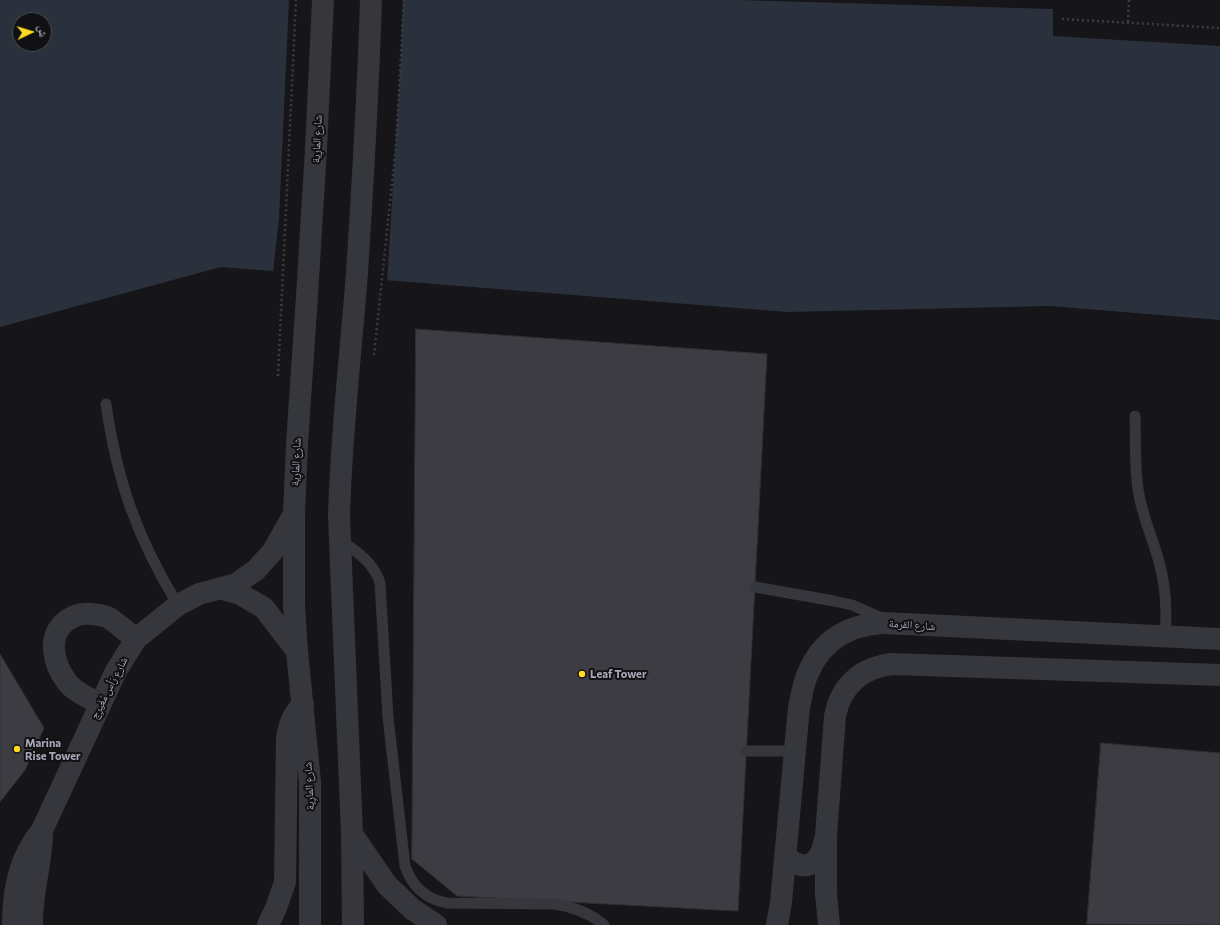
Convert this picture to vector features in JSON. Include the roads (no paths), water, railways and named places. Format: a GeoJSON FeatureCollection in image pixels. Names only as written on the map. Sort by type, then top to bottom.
{"type":"FeatureCollection","features":[{"type":"Feature","properties":{"kind":"street","name":"شارع المارِية"},"geometry":{"type":"LineString","coordinates":[[310,925],[310,782],[294,606],[294,514],[297,444],[314,188],[323,0]]}},
{"type":"Feature","properties":{"kind":"street"},"geometry":{"type":"LineString","coordinates":[[353,925],[352,834],[340,540],[340,492],[358,264],[372,0]]}},
{"type":"Feature","properties":{"kind":"street","name":"شارع رَأس مُغَيرِج"},"geometry":{"type":"LineString","coordinates":[[14,925],[14,904],[8,878],[42,830],[116,671],[136,639],[178,605],[199,594],[236,584],[256,570],[273,551],[294,514]]}},
{"type":"Feature","properties":{"kind":"street","name":"شارع رَأس مُغَيرِج"},"geometry":{"type":"LineString","coordinates":[[222,589],[240,594],[264,608],[297,652]]}},
{"type":"Feature","properties":{"kind":"street"},"geometry":{"type":"LineString","coordinates":[[100,704],[68,684],[59,668],[54,653],[55,635],[63,624],[74,615],[85,614],[109,618],[136,639]]}},
{"type":"Feature","properties":{"kind":"street","name":"شارع القرمة"},"geometry":{"type":"LineString","coordinates":[[777,925],[786,855],[799,706],[809,671],[816,658],[835,638],[858,626],[883,623],[895,625],[1220,639]]}},
{"type":"Feature","properties":{"kind":"street"},"geometry":{"type":"LineString","coordinates":[[829,925],[826,894],[826,835],[835,716],[837,704],[842,693],[859,676],[880,666],[892,664],[1220,675]]}},
{"type":"Feature","properties":{"kind":"street"},"geometry":{"type":"LineString","coordinates":[[268,925],[285,882],[287,738],[289,726],[294,714],[303,704]]}},
{"type":"Feature","properties":{"kind":"street","name":"شارع رَأس مُغَيرِج"},"geometry":{"type":"LineString","coordinates":[[32,925],[33,903],[41,856],[42,830]]}},
{"type":"Feature","properties":{"kind":"street"},"geometry":{"type":"LineString","coordinates":[[352,834],[387,885],[412,909],[436,925]]}},
{"type":"Feature","properties":{"kind":"street"},"geometry":{"type":"LineString","coordinates":[[786,855],[795,864],[801,866],[808,865],[819,858],[826,835]]}},
{"type":"Feature","properties":{"kind":"street"},"geometry":{"type":"LineString","coordinates":[[8,878],[21,886],[26,925]]}},
{"type":"Feature","properties":{"kind":"lane"},"geometry":{"type":"LineString","coordinates":[[106,404],[117,464],[125,494],[158,572],[178,605]]}},
{"type":"Feature","properties":{"kind":"lane"},"geometry":{"type":"LineString","coordinates":[[1135,416],[1136,466],[1139,493],[1147,526],[1160,563],[1166,621],[1165,637]]}},
{"type":"Feature","properties":{"kind":"lane"},"geometry":{"type":"LineString","coordinates":[[340,540],[372,565],[376,570],[380,582],[388,717],[405,866],[412,882],[425,895],[447,903],[562,905],[580,910],[592,916],[604,925]]}},
{"type":"Feature","properties":{"kind":"lane"},"geometry":{"type":"LineString","coordinates":[[755,587],[852,605],[895,625]]}},
{"type":"Feature","properties":{"kind":"lane"},"geometry":{"type":"LineString","coordinates":[[746,751],[794,751]]}},
{"type":"Feature","properties":{"kind":"water"},"geometry":{"type":"Polygon","coordinates":[[[0,0],[738,0],[1053,9],[1053,36],[1220,46],[1220,320],[1050,306],[787,312],[221,267],[0,327],[0,0]]]}},
{"type":"Feature","properties":{"kind":"place","name":"Leaf Tower"},"geometry":{"type":"Point","coordinates":[582,674]}},
{"type":"Feature","properties":{"kind":"place","name":"Marina Rise Tower"},"geometry":{"type":"Point","coordinates":[17,749]}}]}
